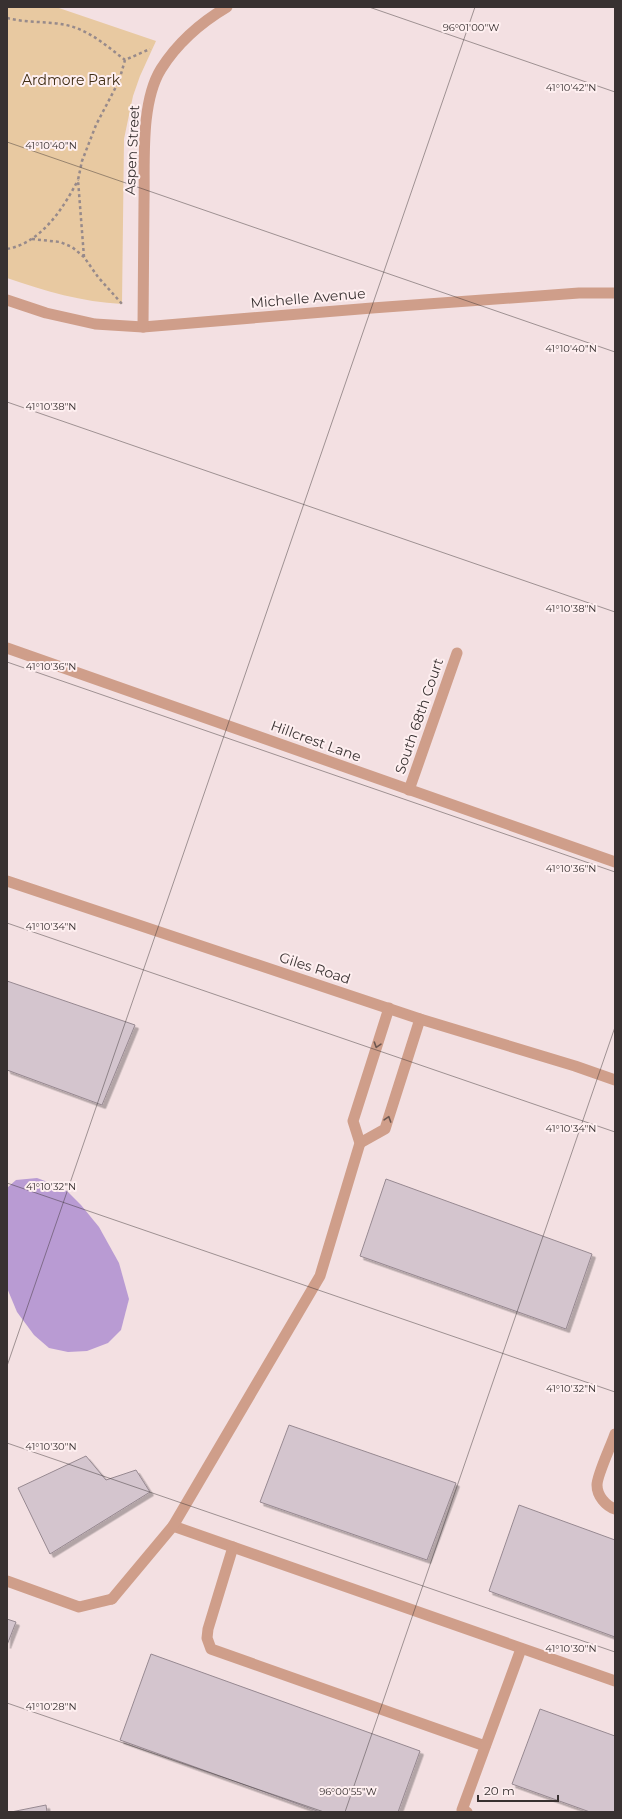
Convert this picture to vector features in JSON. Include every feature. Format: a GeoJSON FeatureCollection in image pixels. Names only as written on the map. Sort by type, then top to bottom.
{"type":"FeatureCollection","features":[{"type":"Feature","properties":{"kind":"street","name":"Aspen Street"},"geometry":{"type":"LineString","coordinates":[[143,327],[145,140],[148,104],[161,70],[183,40],[214,15],[227,7]]}},
{"type":"Feature","properties":{"kind":"street","name":"Michelle Avenue"},"geometry":{"type":"LineString","coordinates":[[7,300],[46,313],[95,324],[143,327],[412,305],[579,293],[615,293]]}},
{"type":"Feature","properties":{"kind":"street","name":"Hillcrest Lane"},"geometry":{"type":"LineString","coordinates":[[7,648],[615,862]]}},
{"type":"Feature","properties":{"kind":"street","name":"South 68th Court"},"geometry":{"type":"LineString","coordinates":[[409,790],[456,653]]}},
{"type":"Feature","properties":{"kind":"street","name":"Giles Road"},"geometry":{"type":"LineString","coordinates":[[7,881],[389,1008],[615,1080]]}},
{"type":"Feature","properties":{"kind":"street"},"geometry":{"type":"LineString","coordinates":[[7,1581],[79,1607],[112,1599],[173,1526],[320,1276],[360,1142],[353,1121],[389,1008]]}},
{"type":"Feature","properties":{"kind":"street"},"geometry":{"type":"LineString","coordinates":[[360,1142],[385,1129],[420,1018]]}},
{"type":"Feature","properties":{"kind":"street"},"geometry":{"type":"LineString","coordinates":[[615,1434],[597,1484],[598,1492],[608,1506],[615,1509]]}},
{"type":"Feature","properties":{"kind":"street"},"geometry":{"type":"LineString","coordinates":[[173,1526],[615,1682]]}},
{"type":"Feature","properties":{"kind":"street"},"geometry":{"type":"LineString","coordinates":[[233,1547],[208,1629],[207,1638],[211,1649],[485,1746]]}},
{"type":"Feature","properties":{"kind":"street"},"geometry":{"type":"LineString","coordinates":[[467,1812],[462,1810],[521,1649]]}},
{"type":"Feature","properties":{"kind":"path"},"geometry":{"type":"LineString","coordinates":[[7,18],[66,25],[85,31],[125,60]]}},
{"type":"Feature","properties":{"kind":"path"},"geometry":{"type":"LineString","coordinates":[[7,249],[15,248],[32,239],[53,220],[67,202],[78,180],[82,161],[89,141],[114,94],[125,60],[150,49],[153,45]]}},
{"type":"Feature","properties":{"kind":"path"},"geometry":{"type":"LineString","coordinates":[[78,180],[84,257]]}},
{"type":"Feature","properties":{"kind":"path"},"geometry":{"type":"LineString","coordinates":[[32,239],[60,242],[72,247],[84,257],[98,278],[143,327]]}},
{"type":"Feature","properties":{"kind":"green space","name":"Ardmore Park"},"geometry":{"type":"Polygon","coordinates":[[[7,7],[56,7],[156,41],[140,76],[133,96],[124,139],[122,304],[92,301],[64,295],[7,278],[7,7]]]}},
{"type":"Feature","properties":{"kind":"shaded area"},"geometry":{"type":"Polygon","coordinates":[[[37,1178],[67,1191],[81,1205],[99,1227],[119,1263],[129,1299],[121,1330],[108,1343],[87,1351],[68,1352],[49,1348],[34,1335],[17,1312],[7,1288],[7,1188],[16,1180],[37,1178]]]}},
{"type":"Feature","properties":{"kind":"building"},"geometry":{"type":"Polygon","coordinates":[[[7,981],[135,1025],[102,1105],[7,1070],[7,981]]]}},
{"type":"Feature","properties":{"kind":"building"},"geometry":{"type":"Polygon","coordinates":[[[386,1179],[592,1254],[566,1329],[360,1256],[386,1179]]]}},
{"type":"Feature","properties":{"kind":"building"},"geometry":{"type":"Polygon","coordinates":[[[289,1425],[456,1483],[427,1560],[260,1502],[289,1425]]]}},
{"type":"Feature","properties":{"kind":"building"},"geometry":{"type":"Polygon","coordinates":[[[86,1456],[106,1480],[136,1470],[150,1492],[50,1554],[18,1488],[86,1456]]]}},
{"type":"Feature","properties":{"kind":"building"},"geometry":{"type":"Polygon","coordinates":[[[519,1505],[615,1540],[615,1637],[489,1591],[519,1505]]]}},
{"type":"Feature","properties":{"kind":"building"},"geometry":{"type":"Polygon","coordinates":[[[7,1619],[16,1622],[7,1645],[7,1619]]]}},
{"type":"Feature","properties":{"kind":"building"},"geometry":{"type":"Polygon","coordinates":[[[151,1654],[420,1751],[398,1812],[320,1812],[120,1740],[151,1654]]]}},
{"type":"Feature","properties":{"kind":"building"},"geometry":{"type":"Polygon","coordinates":[[[540,1709],[615,1736],[615,1812],[590,1812],[512,1784],[540,1709]]]}},
{"type":"Feature","properties":{"kind":"building"},"geometry":{"type":"Polygon","coordinates":[[[46,1805],[47,1812],[11,1812],[46,1805]]]}}]}
